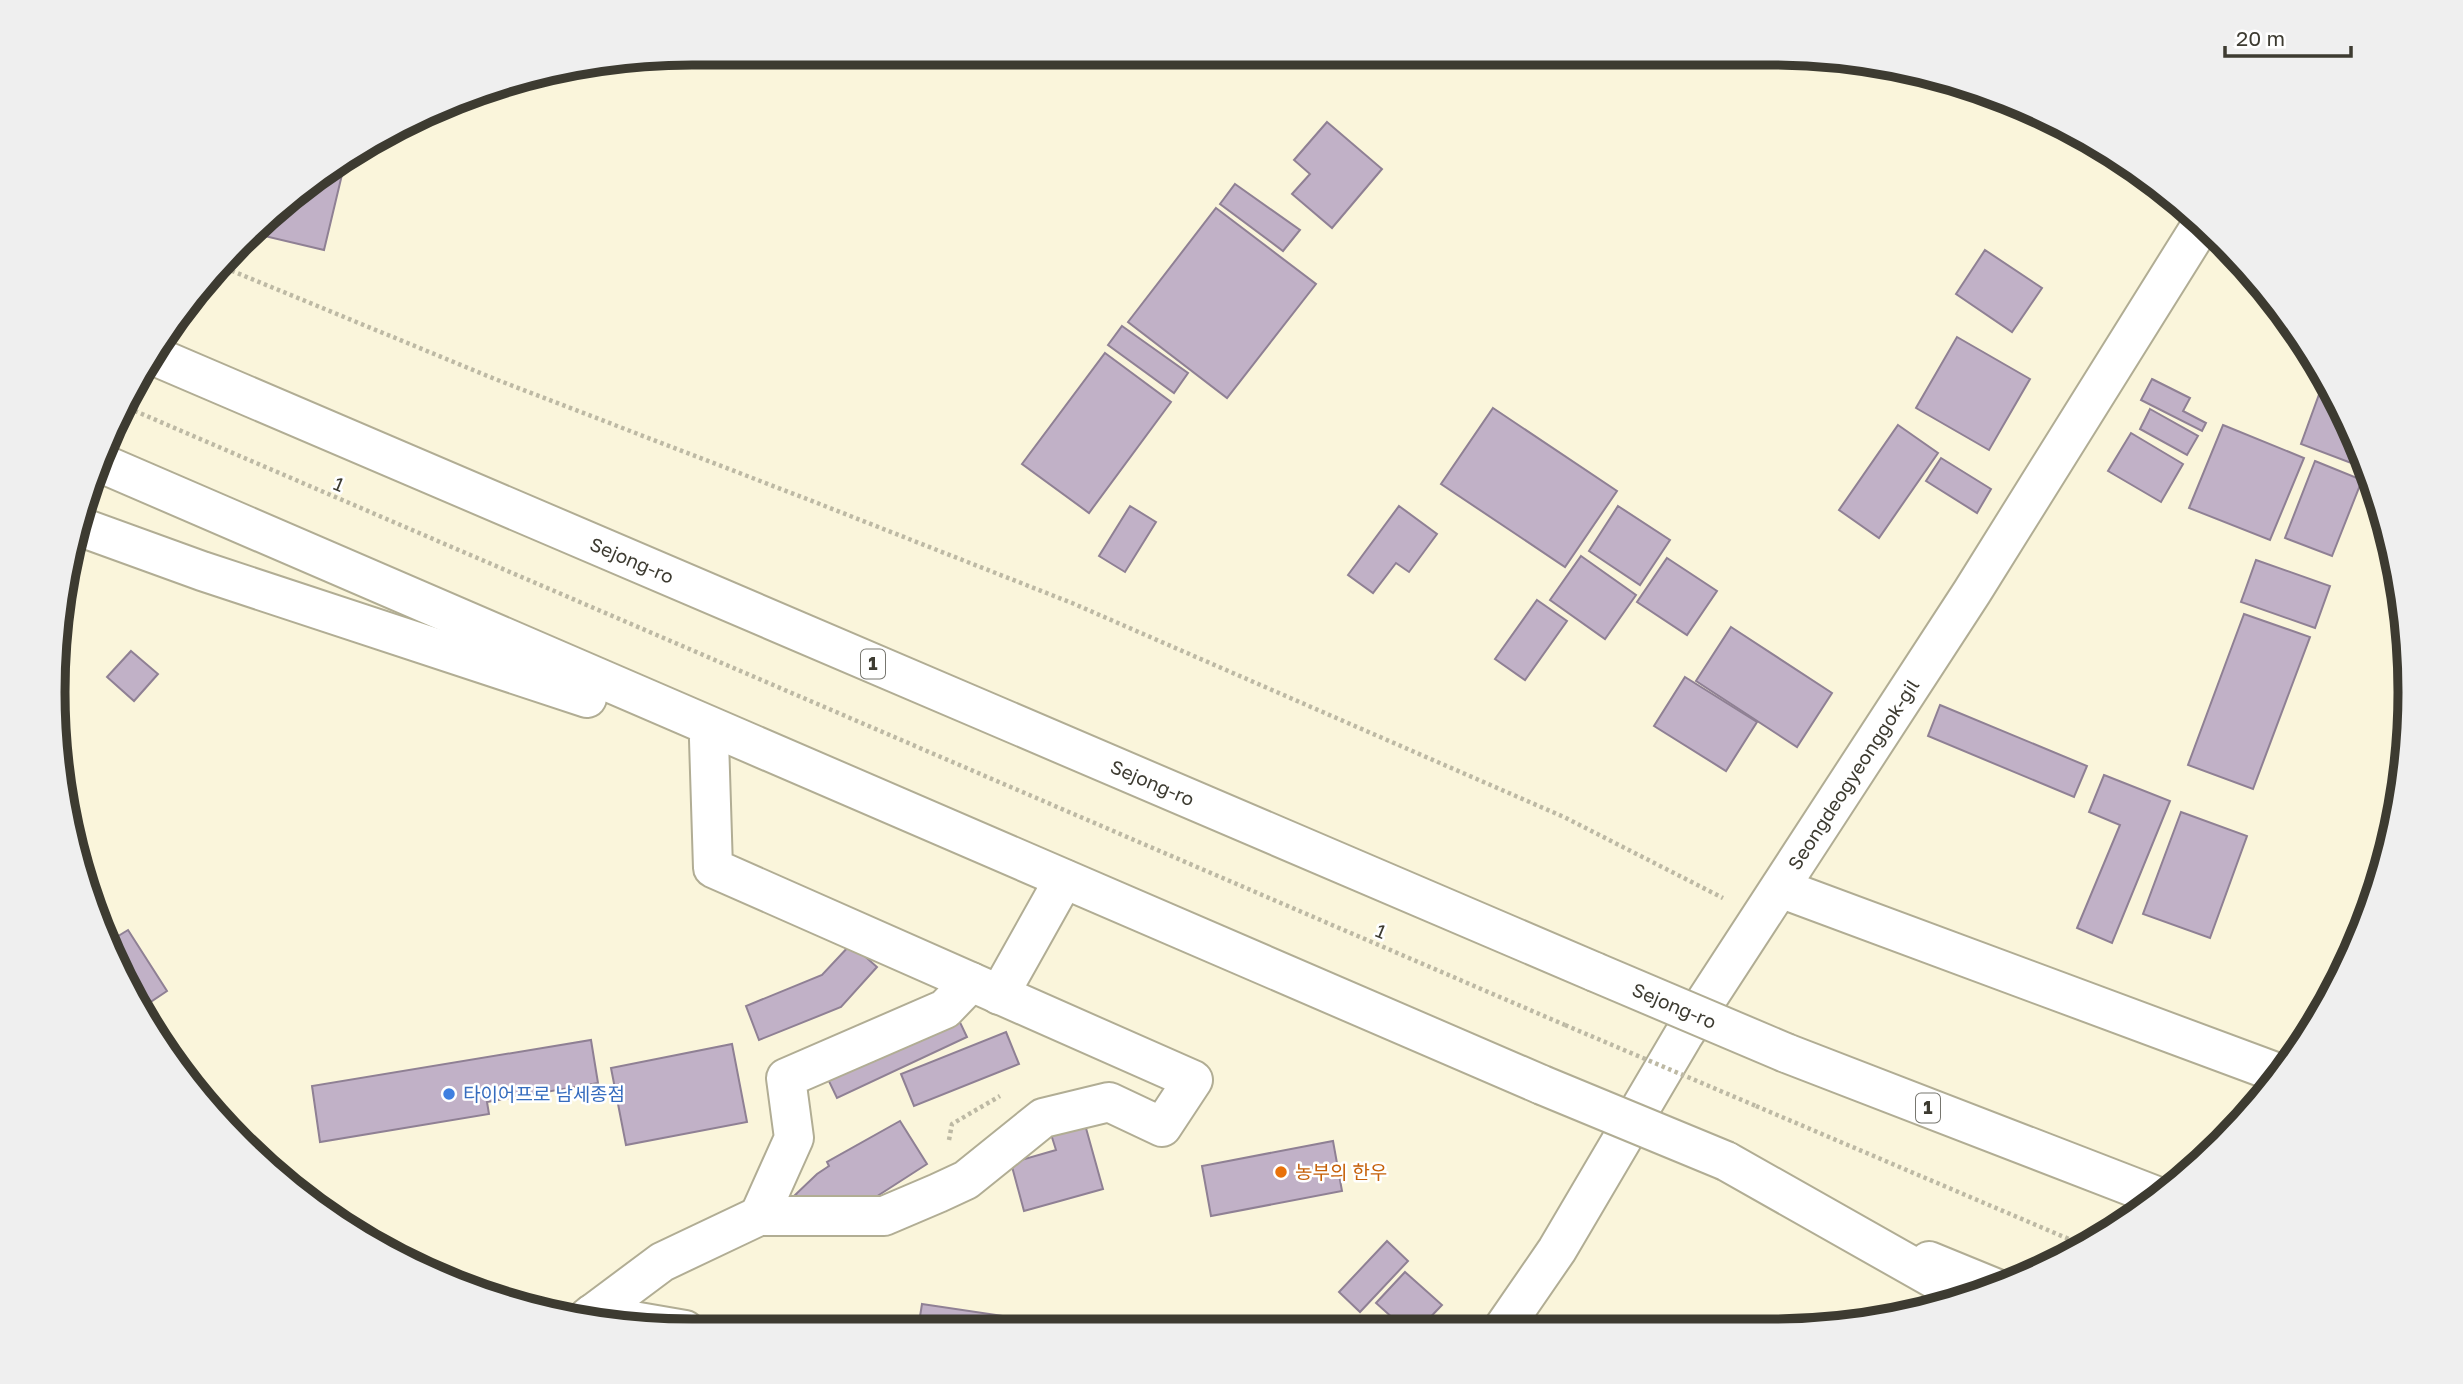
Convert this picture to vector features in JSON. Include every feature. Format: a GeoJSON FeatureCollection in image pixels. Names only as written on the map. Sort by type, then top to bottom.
{"type":"FeatureCollection","features":[{"type":"Feature","properties":{"kind":"main road","name":"Seongdeogyeonggok-gil"},"geometry":{"type":"LineString","coordinates":[[1510,1319],[1557,1250],[1683,1036],[1972,593],[2197,231]]}},
{"type":"Feature","properties":{"kind":"main road","name":"Sejong-ro"},"geometry":{"type":"LineString","coordinates":[[161,359],[1786,1053],[2150,1192]]}},
{"type":"Feature","properties":{"kind":"main road"},"geometry":{"type":"LineString","coordinates":[[107,466],[1542,1086],[1726,1161],[1956,1291]]}},
{"type":"Feature","properties":{"kind":"main road"},"geometry":{"type":"LineString","coordinates":[[86,529],[202,571],[499,667],[878,798]]}},
{"type":"Feature","properties":{"kind":"main road"},"geometry":{"type":"LineString","coordinates":[[595,1311],[662,1262],[759,1216],[884,1216],[966,1180],[1043,1118],[1109,1102],[1161,1127],[1193,1080],[713,868],[709,740]]}},
{"type":"Feature","properties":{"kind":"main road"},"geometry":{"type":"LineString","coordinates":[[759,1216],[794,1138],[786,1078],[945,1009],[985,988],[1064,879]]}},
{"type":"Feature","properties":{"kind":"main road"},"geometry":{"type":"LineString","coordinates":[[1770,902],[2271,1071]]}},
{"type":"Feature","properties":{"kind":"main road"},"geometry":{"type":"LineString","coordinates":[[2070,1162],[2145,1196]]}},
{"type":"Feature","properties":{"kind":"main road"},"geometry":{"type":"LineString","coordinates":[[1833,1222],[1981,1283]]}},
{"type":"Feature","properties":{"kind":"path"},"geometry":{"type":"LineString","coordinates":[[228,269],[495,379],[1072,603],[1564,817],[1770,902]]}},
{"type":"Feature","properties":{"kind":"path","name":"1"},"geometry":{"type":"LineString","coordinates":[[132,410],[2074,1241]]}},
{"type":"Feature","properties":{"kind":"building"},"geometry":{"type":"Polygon","coordinates":[[[1327,122],[1382,169],[1332,228],[1292,194],[1310,174],[1294,160],[1327,122]]]}},
{"type":"Feature","properties":{"kind":"building"},"geometry":{"type":"Polygon","coordinates":[[[343,171],[324,250],[262,235],[310,194],[343,171]]]}},
{"type":"Feature","properties":{"kind":"building"},"geometry":{"type":"Polygon","coordinates":[[[1235,184],[1300,230],[1283,251],[1220,204],[1235,184]]]}},
{"type":"Feature","properties":{"kind":"building"},"geometry":{"type":"Polygon","coordinates":[[[1216,208],[1316,284],[1227,398],[1128,322],[1216,208]]]}},
{"type":"Feature","properties":{"kind":"building"},"geometry":{"type":"Polygon","coordinates":[[[1985,250],[2042,288],[2012,332],[1956,294],[1985,250]]]}},
{"type":"Feature","properties":{"kind":"building"},"geometry":{"type":"Polygon","coordinates":[[[1122,326],[1188,373],[1174,393],[1108,345],[1122,326]]]}},
{"type":"Feature","properties":{"kind":"building"},"geometry":{"type":"Polygon","coordinates":[[[1957,337],[2030,379],[1989,450],[1916,408],[1957,337]]]}},
{"type":"Feature","properties":{"kind":"building"},"geometry":{"type":"Polygon","coordinates":[[[1105,353],[1171,402],[1089,513],[1022,464],[1105,353]]]}},
{"type":"Feature","properties":{"kind":"building"},"geometry":{"type":"Polygon","coordinates":[[[2152,379],[2190,398],[2183,411],[2206,423],[2202,431],[2141,400],[2152,379]]]}},
{"type":"Feature","properties":{"kind":"building"},"geometry":{"type":"Polygon","coordinates":[[[2321,390],[2356,465],[2301,444],[2321,390]]]}},
{"type":"Feature","properties":{"kind":"building"},"geometry":{"type":"Polygon","coordinates":[[[1493,408],[1617,491],[1565,567],[1441,484],[1493,408]]]}},
{"type":"Feature","properties":{"kind":"building"},"geometry":{"type":"Polygon","coordinates":[[[2150,409],[2198,436],[2187,455],[2140,429],[2150,409]]]}},
{"type":"Feature","properties":{"kind":"building"},"geometry":{"type":"Polygon","coordinates":[[[1898,425],[1938,453],[1879,538],[1839,510],[1898,425]]]}},
{"type":"Feature","properties":{"kind":"building"},"geometry":{"type":"Polygon","coordinates":[[[2223,425],[2304,458],[2270,540],[2189,508],[2223,425]]]}},
{"type":"Feature","properties":{"kind":"building"},"geometry":{"type":"Polygon","coordinates":[[[2131,433],[2183,464],[2161,502],[2108,471],[2131,433]]]}},
{"type":"Feature","properties":{"kind":"building"},"geometry":{"type":"Polygon","coordinates":[[[1941,458],[1991,489],[1977,513],[1926,481],[1941,458]]]}},
{"type":"Feature","properties":{"kind":"building"},"geometry":{"type":"Polygon","coordinates":[[[2315,461],[2361,480],[2332,556],[2285,538],[2315,461]]]}},
{"type":"Feature","properties":{"kind":"building"},"geometry":{"type":"Polygon","coordinates":[[[1130,506],[1156,522],[1125,572],[1099,556],[1130,506]]]}},
{"type":"Feature","properties":{"kind":"building"},"geometry":{"type":"Polygon","coordinates":[[[1399,506],[1437,534],[1409,572],[1396,563],[1373,593],[1348,575],[1399,506]]]}},
{"type":"Feature","properties":{"kind":"building"},"geometry":{"type":"Polygon","coordinates":[[[1618,506],[1670,540],[1640,585],[1589,551],[1618,506]]]}},
{"type":"Feature","properties":{"kind":"building"},"geometry":{"type":"Polygon","coordinates":[[[1581,556],[1636,595],[1605,639],[1550,600],[1581,556]]]}},
{"type":"Feature","properties":{"kind":"building"},"geometry":{"type":"Polygon","coordinates":[[[1667,558],[1717,591],[1687,635],[1637,602],[1667,558]]]}},
{"type":"Feature","properties":{"kind":"building"},"geometry":{"type":"Polygon","coordinates":[[[2256,560],[2330,586],[2315,628],[2241,602],[2256,560]]]}},
{"type":"Feature","properties":{"kind":"building"},"geometry":{"type":"Polygon","coordinates":[[[1537,600],[1567,621],[1525,680],[1495,659],[1537,600]]]}},
{"type":"Feature","properties":{"kind":"building"},"geometry":{"type":"Polygon","coordinates":[[[2244,614],[2310,637],[2253,789],[2188,765],[2244,614]]]}},
{"type":"Feature","properties":{"kind":"building"},"geometry":{"type":"Polygon","coordinates":[[[1731,627],[1832,693],[1797,747],[1696,681],[1731,627]]]}},
{"type":"Feature","properties":{"kind":"building"},"geometry":{"type":"Polygon","coordinates":[[[131,651],[158,674],[134,701],[107,677],[131,651]]]}},
{"type":"Feature","properties":{"kind":"building"},"geometry":{"type":"Polygon","coordinates":[[[1685,677],[1757,722],[1726,771],[1654,726],[1685,677]]]}},
{"type":"Feature","properties":{"kind":"building"},"geometry":{"type":"Polygon","coordinates":[[[1940,705],[2087,766],[2074,797],[1928,736],[1940,705]]]}},
{"type":"Feature","properties":{"kind":"building"},"geometry":{"type":"Polygon","coordinates":[[[2104,775],[2170,801],[2112,943],[2077,928],[2120,825],[2089,812],[2104,775]]]}},
{"type":"Feature","properties":{"kind":"building"},"geometry":{"type":"Polygon","coordinates":[[[2181,812],[2247,836],[2210,938],[2143,914],[2181,812]]]}},
{"type":"Feature","properties":{"kind":"building"},"geometry":{"type":"Polygon","coordinates":[[[128,930],[167,991],[149,1003],[115,938],[128,930]]]}},
{"type":"Feature","properties":{"kind":"building"},"geometry":{"type":"Polygon","coordinates":[[[851,944],[877,967],[841,1007],[759,1040],[746,1006],[822,975],[851,944]]]}},
{"type":"Feature","properties":{"kind":"building"},"geometry":{"type":"Polygon","coordinates":[[[956,1014],[967,1037],[837,1098],[826,1075],[956,1014]]]}},
{"type":"Feature","properties":{"kind":"building"},"geometry":{"type":"Polygon","coordinates":[[[1006,1032],[1019,1064],[914,1106],[901,1074],[1006,1032]]]}},
{"type":"Feature","properties":{"kind":"building"},"geometry":{"type":"Polygon","coordinates":[[[591,1040],[598,1083],[487,1102],[489,1114],[320,1142],[312,1086],[591,1040]]]}},
{"type":"Feature","properties":{"kind":"building"},"geometry":{"type":"Polygon","coordinates":[[[732,1044],[747,1122],[626,1145],[611,1068],[732,1044]]]}},
{"type":"Feature","properties":{"kind":"building"},"geometry":{"type":"Polygon","coordinates":[[[900,1121],[927,1164],[851,1213],[795,1195],[829,1166],[827,1162],[900,1121]]]}},
{"type":"Feature","properties":{"kind":"building"},"geometry":{"type":"Polygon","coordinates":[[[1084,1121],[1103,1189],[1024,1211],[1011,1163],[1056,1150],[1050,1131],[1084,1121]]]}},
{"type":"Feature","properties":{"kind":"building"},"geometry":{"type":"Polygon","coordinates":[[[1333,1141],[1342,1191],[1211,1216],[1202,1166],[1333,1141]]]}},
{"type":"Feature","properties":{"kind":"building"},"geometry":{"type":"Polygon","coordinates":[[[1387,1241],[1408,1261],[1360,1312],[1339,1292],[1387,1241]]]}},
{"type":"Feature","properties":{"kind":"building"},"geometry":{"type":"Polygon","coordinates":[[[1405,1272],[1442,1305],[1429,1319],[1394,1319],[1376,1303],[1405,1272]]]}},
{"type":"Feature","properties":{"kind":"building"},"geometry":{"type":"Polygon","coordinates":[[[922,1304],[1023,1319],[920,1319],[922,1304]]]}},
{"type":"Feature","properties":{"kind":"place","name":"타이어프로 남세종점"},"geometry":{"type":"Point","coordinates":[449,1094]}},
{"type":"Feature","properties":{"kind":"place","name":"농부의 한우"},"geometry":{"type":"Point","coordinates":[1281,1172]}}]}
